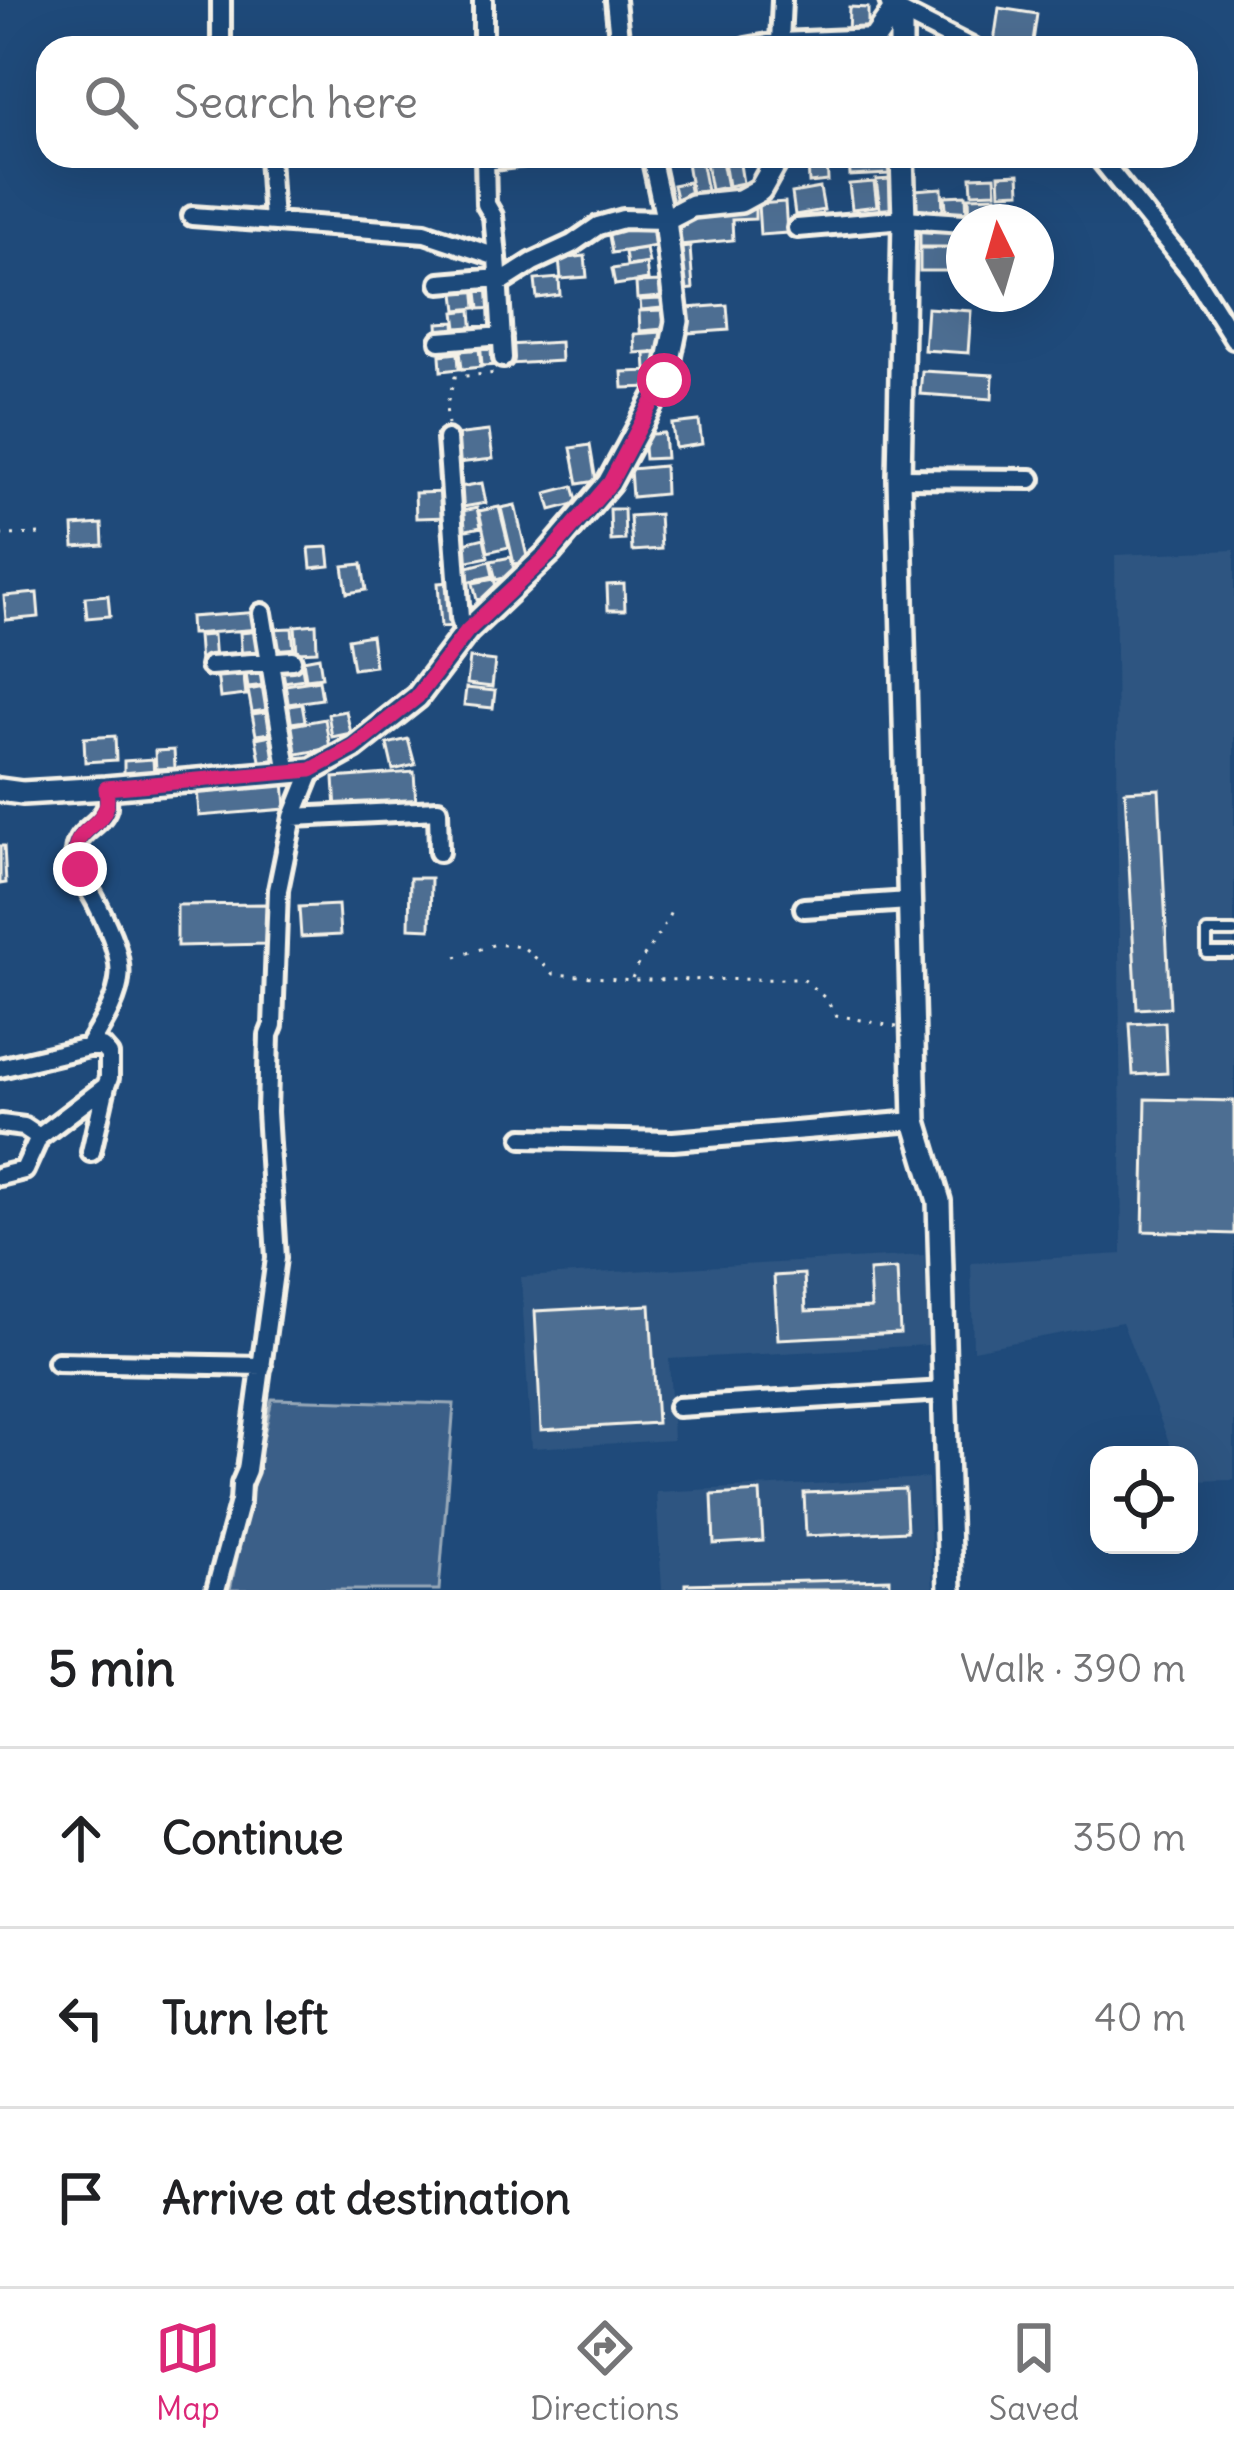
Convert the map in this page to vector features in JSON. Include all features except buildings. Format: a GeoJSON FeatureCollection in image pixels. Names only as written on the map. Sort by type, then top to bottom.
{"type":"FeatureCollection","features":[{"type":"Feature","properties":{"kind":"street"},"geometry":{"type":"LineString","coordinates":[[221,0],[221,36]]}},
{"type":"Feature","properties":{"kind":"street"},"geometry":{"type":"LineString","coordinates":[[483,0],[484,36]]}},
{"type":"Feature","properties":{"kind":"street"},"geometry":{"type":"LineString","coordinates":[[615,0],[619,36]]}},
{"type":"Feature","properties":{"kind":"street"},"geometry":{"type":"LineString","coordinates":[[767,36],[782,0]]}},
{"type":"Feature","properties":{"kind":"street"},"geometry":{"type":"LineString","coordinates":[[876,36],[893,4]]}},
{"type":"Feature","properties":{"kind":"street"},"geometry":{"type":"LineString","coordinates":[[893,4],[902,36]]}},
{"type":"Feature","properties":{"kind":"street"},"geometry":{"type":"LineString","coordinates":[[893,4],[950,36]]}},
{"type":"Feature","properties":{"kind":"street"},"geometry":{"type":"LineString","coordinates":[[270,168],[272,222]]}},
{"type":"Feature","properties":{"kind":"street"},"geometry":{"type":"LineString","coordinates":[[485,168],[486,204],[494,217],[502,358]]}},
{"type":"Feature","properties":{"kind":"street"},"geometry":{"type":"LineString","coordinates":[[0,790],[106,788],[311,770],[354,747],[417,697],[464,635],[550,553],[610,483],[664,380],[677,321],[653,168]]}},
{"type":"Feature","properties":{"kind":"street"},"geometry":{"type":"LineString","coordinates":[[440,283],[499,280],[598,226],[623,219],[664,220],[692,206],[740,201],[760,190],[772,168]]}},
{"type":"Feature","properties":{"kind":"street"},"geometry":{"type":"LineString","coordinates":[[902,168],[898,436],[915,1121],[939,1201],[950,1590]]}},
{"type":"Feature","properties":{"kind":"street"},"geometry":{"type":"LineString","coordinates":[[1108,168],[1191,271],[1234,339]]}},
{"type":"Feature","properties":{"kind":"street"},"geometry":{"type":"LineString","coordinates":[[192,217],[425,232],[497,256]]}},
{"type":"Feature","properties":{"kind":"street"},"geometry":{"type":"LineString","coordinates":[[796,228],[904,219],[946,222]]}},
{"type":"Feature","properties":{"kind":"street"},"geometry":{"type":"LineString","coordinates":[[1212,304],[1234,300]]}},
{"type":"Feature","properties":{"kind":"street"},"geometry":{"type":"LineString","coordinates":[[440,341],[502,336]]}},
{"type":"Feature","properties":{"kind":"street"},"geometry":{"type":"LineString","coordinates":[[447,439],[464,635]]}},
{"type":"Feature","properties":{"kind":"street"},"geometry":{"type":"LineString","coordinates":[[899,478],[1031,479]]}},
{"type":"Feature","properties":{"kind":"street"},"geometry":{"type":"LineString","coordinates":[[262,614],[288,774]]}},
{"type":"Feature","properties":{"kind":"street"},"geometry":{"type":"LineString","coordinates":[[210,666],[292,660]]}},
{"type":"Feature","properties":{"kind":"street"},"geometry":{"type":"LineString","coordinates":[[216,1590],[247,1470],[276,1258],[267,1112],[278,890],[292,817],[311,770]]}},
{"type":"Feature","properties":{"kind":"street"},"geometry":{"type":"LineString","coordinates":[[88,1047],[115,1004],[120,986],[121,962],[113,936],[76,860],[77,844],[85,830],[108,806],[106,788]]}},
{"type":"Feature","properties":{"kind":"street"},"geometry":{"type":"LineString","coordinates":[[292,817],[438,810],[439,852]]}},
{"type":"Feature","properties":{"kind":"street"},"geometry":{"type":"LineString","coordinates":[[804,908],[909,901]]}},
{"type":"Feature","properties":{"kind":"street"},"geometry":{"type":"LineString","coordinates":[[0,1068],[102,1047],[109,1055],[110,1078],[91,1152]]}},
{"type":"Feature","properties":{"kind":"street"},"geometry":{"type":"LineString","coordinates":[[0,1176],[24,1170],[39,1137],[106,1086]]}},
{"type":"Feature","properties":{"kind":"street"},"geometry":{"type":"LineString","coordinates":[[523,1138],[673,1141],[915,1121]]}},
{"type":"Feature","properties":{"kind":"street"},"geometry":{"type":"LineString","coordinates":[[2,1124],[24,1127],[39,1137]]}},
{"type":"Feature","properties":{"kind":"street"},"geometry":{"type":"LineString","coordinates":[[57,1362],[262,1366]]}},
{"type":"Feature","properties":{"kind":"street"},"geometry":{"type":"LineString","coordinates":[[678,1407],[944,1391]]}},
{"type":"Feature","properties":{"kind":"lane"},"geometry":{"type":"LineString","coordinates":[[1234,932],[1207,932],[1207,953],[1234,953]]}},
{"type":"Feature","properties":{"kind":"path"},"geometry":{"type":"LineString","coordinates":[[447,439],[446,407],[455,377],[496,374],[503,369],[502,358]]}},
{"type":"Feature","properties":{"kind":"path"},"geometry":{"type":"LineString","coordinates":[[0,535],[44,534]]}},
{"type":"Feature","properties":{"kind":"path"},"geometry":{"type":"LineString","coordinates":[[632,980],[672,909]]}},
{"type":"Feature","properties":{"kind":"path"},"geometry":{"type":"LineString","coordinates":[[456,957],[496,944],[523,947],[554,974],[632,980],[803,979],[836,1015],[913,1030]]}},
{"type":"Feature","properties":{"kind":"shaded area"},"geometry":{"type":"Polygon","coordinates":[[[1234,550],[1234,1480],[1198,1481],[1198,1446],[1170,1446],[1122,1322],[973,1350],[971,1263],[1122,1254],[1115,555],[1234,550]]]}},
{"type":"Feature","properties":{"kind":"shaded area"},"geometry":{"type":"Polygon","coordinates":[[[924,1255],[929,1345],[669,1359],[673,1440],[531,1448],[521,1277],[924,1255]]]}},
{"type":"Feature","properties":{"kind":"shaded area"},"geometry":{"type":"Polygon","coordinates":[[[272,1399],[454,1404],[439,1590],[230,1590],[272,1399]]]}},
{"type":"Feature","properties":{"kind":"shaded area"},"geometry":{"type":"Polygon","coordinates":[[[928,1478],[933,1590],[662,1590],[656,1492],[928,1478]]]}},
{"type":"Feature","properties":{"kind":"route"},"geometry":{"type":"LineString","coordinates":[[80,869],[77,844],[108,806],[106,788],[311,770],[354,747],[417,697],[467,631],[550,553],[610,483],[664,380]]}}]}
